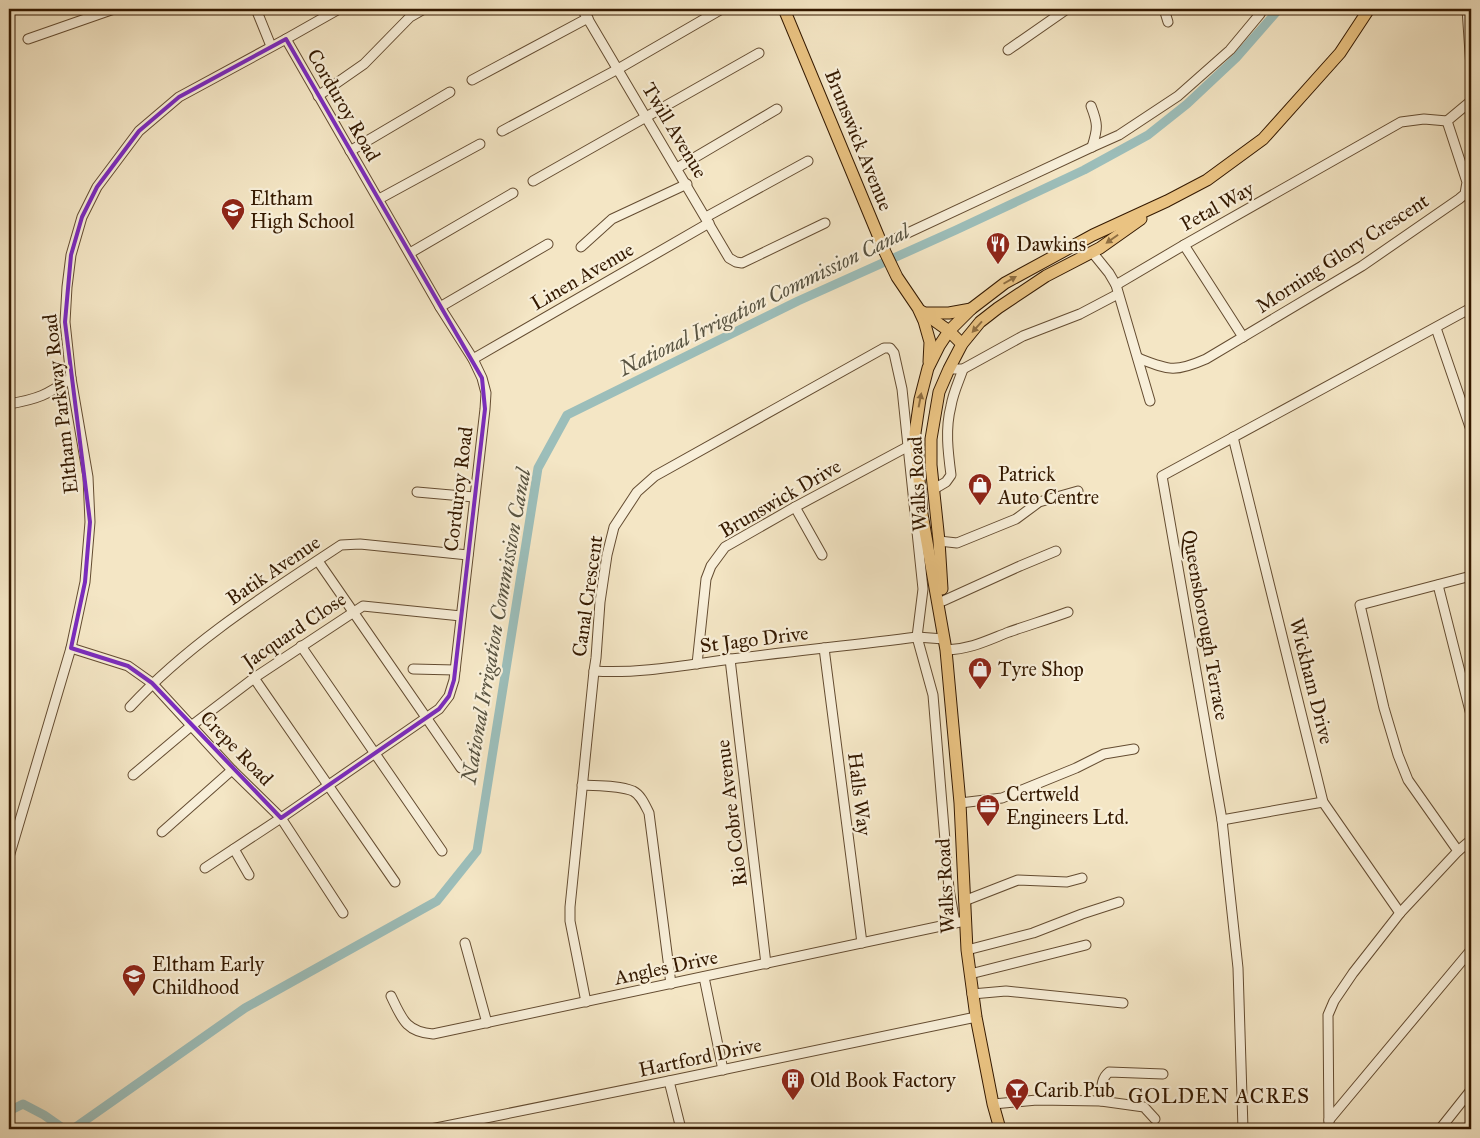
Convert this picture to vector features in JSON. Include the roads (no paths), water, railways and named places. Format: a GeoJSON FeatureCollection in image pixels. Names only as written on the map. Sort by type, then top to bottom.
{"type":"FeatureCollection","features":[{"type":"Feature","properties":{"kind":"main road","name":"Brunswick Avenue"},"geometry":{"type":"LineString","coordinates":[[784,9],[883,249],[897,277],[921,311],[962,344]]}},
{"type":"Feature","properties":{"kind":"main road"},"geometry":{"type":"LineString","coordinates":[[1167,201],[1207,180],[1263,139],[1340,53],[1369,9]]}},
{"type":"Feature","properties":{"kind":"main road","name":"Walks Road"},"geometry":{"type":"LineString","coordinates":[[1000,1129],[993,1104],[960,922],[964,901],[960,803],[931,465],[931,439],[939,392],[962,344],[980,322],[1046,276],[1092,252],[1167,201]]}},
{"type":"Feature","properties":{"kind":"main road","name":"Walks Road"},"geometry":{"type":"LineString","coordinates":[[945,644],[922,514],[915,433],[920,399],[928,368],[939,346],[949,332],[971,309],[1005,282],[1093,235],[1167,201]]}},
{"type":"Feature","properties":{"kind":"main road"},"geometry":{"type":"LineString","coordinates":[[921,311],[949,313],[971,309]]}},
{"type":"Feature","properties":{"kind":"main road","name":"Brunswick Avenue"},"geometry":{"type":"LineString","coordinates":[[921,311],[930,342],[928,368]]}},
{"type":"Feature","properties":{"kind":"street"},"geometry":{"type":"LineString","coordinates":[[28,39],[114,9]]}},
{"type":"Feature","properties":{"kind":"street"},"geometry":{"type":"LineString","coordinates":[[256,9],[271,46]]}},
{"type":"Feature","properties":{"kind":"street","name":"Eltham Parkway Road"},"geometry":{"type":"LineString","coordinates":[[9,857],[71,648],[85,582],[90,522],[88,478],[71,378],[65,322],[71,255],[82,217],[98,187],[139,132],[179,97],[271,46],[286,40],[339,9]]}},
{"type":"Feature","properties":{"kind":"street"},"geometry":{"type":"LineString","coordinates":[[318,96],[364,64],[410,17],[424,9]]}},
{"type":"Feature","properties":{"kind":"street","name":"Twill Avenue"},"geometry":{"type":"LineString","coordinates":[[582,9],[729,258],[742,263],[825,223]]}},
{"type":"Feature","properties":{"kind":"street"},"geometry":{"type":"LineString","coordinates":[[1008,50],[1067,9]]}},
{"type":"Feature","properties":{"kind":"street"},"geometry":{"type":"LineString","coordinates":[[1164,9],[1168,22]]}},
{"type":"Feature","properties":{"kind":"street"},"geometry":{"type":"LineString","coordinates":[[883,249],[1092,147],[1119,136],[1178,96],[1230,50],[1263,9]]}},
{"type":"Feature","properties":{"kind":"street"},"geometry":{"type":"LineString","coordinates":[[1467,9],[1470,28],[1471,68]]}},
{"type":"Feature","properties":{"kind":"street"},"geometry":{"type":"LineString","coordinates":[[502,132],[618,69],[720,10]]}},
{"type":"Feature","properties":{"kind":"street"},"geometry":{"type":"LineString","coordinates":[[472,80],[588,18]]}},
{"type":"Feature","properties":{"kind":"street","name":"Corduroy Road"},"geometry":{"type":"LineString","coordinates":[[205,868],[439,709],[450,696],[455,670],[486,393],[482,378],[472,359],[286,40]]}},
{"type":"Feature","properties":{"kind":"street"},"geometry":{"type":"LineString","coordinates":[[533,181],[759,53]]}},
{"type":"Feature","properties":{"kind":"street"},"geometry":{"type":"LineString","coordinates":[[350,151],[450,92]]}},
{"type":"Feature","properties":{"kind":"street"},"geometry":{"type":"LineString","coordinates":[[1447,121],[1471,101]]}},
{"type":"Feature","properties":{"kind":"street"},"geometry":{"type":"LineString","coordinates":[[1091,106],[1097,121],[1092,147]]}},
{"type":"Feature","properties":{"kind":"street"},"geometry":{"type":"LineString","coordinates":[[677,168],[777,109]]}},
{"type":"Feature","properties":{"kind":"street","name":"Petal Way"},"geometry":{"type":"LineString","coordinates":[[963,369],[1023,336],[1080,314],[1184,245],[1401,122],[1424,119],[1447,121]]}},
{"type":"Feature","properties":{"kind":"street","name":"Morning Glory Crescent"},"geometry":{"type":"LineString","coordinates":[[1138,358],[1163,368],[1174,369],[1187,368],[1206,359],[1362,266],[1465,194],[1467,182],[1447,121]]}},
{"type":"Feature","properties":{"kind":"street"},"geometry":{"type":"LineString","coordinates":[[379,199],[480,144]]}},
{"type":"Feature","properties":{"kind":"street","name":"Linen Avenue"},"geometry":{"type":"LineString","coordinates":[[472,359],[808,161]]}},
{"type":"Feature","properties":{"kind":"street"},"geometry":{"type":"LineString","coordinates":[[581,247],[612,219],[687,184]]}},
{"type":"Feature","properties":{"kind":"street"},"geometry":{"type":"LineString","coordinates":[[410,253],[513,194]]}},
{"type":"Feature","properties":{"kind":"street"},"geometry":{"type":"LineString","coordinates":[[440,307],[548,244]]}},
{"type":"Feature","properties":{"kind":"street"},"geometry":{"type":"LineString","coordinates":[[1184,245],[1243,337]]}},
{"type":"Feature","properties":{"kind":"street"},"geometry":{"type":"LineString","coordinates":[[1092,252],[1109,273],[1117,289],[1150,401]]}},
{"type":"Feature","properties":{"kind":"street","name":"Queensborough Terrace"},"geometry":{"type":"LineString","coordinates":[[1243,1129],[1238,968],[1222,820],[1162,476],[1471,308]]}},
{"type":"Feature","properties":{"kind":"street"},"geometry":{"type":"LineString","coordinates":[[1436,328],[1471,430]]}},
{"type":"Feature","properties":{"kind":"street","name":"Canal Crescent"},"geometry":{"type":"LineString","coordinates":[[586,1002],[570,921],[570,907],[596,658],[600,602],[607,555],[614,528],[638,492],[655,476],[884,348],[890,348],[894,353],[902,389],[907,446]]}},
{"type":"Feature","properties":{"kind":"street"},"geometry":{"type":"LineString","coordinates":[[934,489],[950,479],[951,475],[947,446],[948,425],[951,405],[963,369],[949,369]]}},
{"type":"Feature","properties":{"kind":"street"},"geometry":{"type":"LineString","coordinates":[[9,404],[30,401],[49,394],[71,378]]}},
{"type":"Feature","properties":{"kind":"street","name":"Wickham Drive"},"geometry":{"type":"LineString","coordinates":[[1234,438],[1323,802],[1400,913]]}},
{"type":"Feature","properties":{"kind":"street"},"geometry":{"type":"LineString","coordinates":[[907,446],[923,589],[917,637],[933,695],[949,889],[960,922]]}},
{"type":"Feature","properties":{"kind":"street","name":"Brunswick Drive"},"geometry":{"type":"LineString","coordinates":[[697,664],[706,579],[711,566],[725,547],[907,446]]}},
{"type":"Feature","properties":{"kind":"street"},"geometry":{"type":"LineString","coordinates":[[939,541],[957,543],[1016,519],[1039,502],[1078,491]]}},
{"type":"Feature","properties":{"kind":"street"},"geometry":{"type":"LineString","coordinates":[[417,492],[474,497]]}},
{"type":"Feature","properties":{"kind":"street"},"geometry":{"type":"LineString","coordinates":[[795,507],[822,555]]}},
{"type":"Feature","properties":{"kind":"street","name":"Batik Avenue"},"geometry":{"type":"LineString","coordinates":[[130,707],[152,683],[233,618],[341,545],[360,544],[468,555]]}},
{"type":"Feature","properties":{"kind":"street"},"geometry":{"type":"LineString","coordinates":[[943,601],[1056,551]]}},
{"type":"Feature","properties":{"kind":"street"},"geometry":{"type":"LineString","coordinates":[[318,561],[461,768]]}},
{"type":"Feature","properties":{"kind":"street"},"geometry":{"type":"LineString","coordinates":[[1458,851],[1408,780],[1398,756],[1384,708],[1360,605],[1471,576]]}},
{"type":"Feature","properties":{"kind":"street"},"geometry":{"type":"LineString","coordinates":[[1438,585],[1471,715]]}},
{"type":"Feature","properties":{"kind":"street","name":"Jacquard Close"},"geometry":{"type":"LineString","coordinates":[[133,775],[191,726],[254,678],[363,606],[461,616]]}},
{"type":"Feature","properties":{"kind":"street","name":"St Jago Drive"},"geometry":{"type":"LineString","coordinates":[[594,671],[616,672],[697,664],[917,637],[962,649],[1068,612]]}},
{"type":"Feature","properties":{"kind":"street"},"geometry":{"type":"LineString","coordinates":[[301,646],[442,850]]}},
{"type":"Feature","properties":{"kind":"street","name":"Crepe Road"},"geometry":{"type":"LineString","coordinates":[[71,648],[128,666],[152,683],[232,770],[281,818],[343,912]]}},
{"type":"Feature","properties":{"kind":"street","name":"Halls Way"},"geometry":{"type":"LineString","coordinates":[[824,648],[862,943]]}},
{"type":"Feature","properties":{"kind":"street","name":"Rio Cobre Avenue"},"geometry":{"type":"LineString","coordinates":[[730,659],[766,964]]}},
{"type":"Feature","properties":{"kind":"street"},"geometry":{"type":"LineString","coordinates":[[413,668],[455,670]]}},
{"type":"Feature","properties":{"kind":"street"},"geometry":{"type":"LineString","coordinates":[[254,678],[396,882]]}},
{"type":"Feature","properties":{"kind":"street"},"geometry":{"type":"LineString","coordinates":[[960,803],[1002,798],[1076,768],[1104,754],[1134,749]]}},
{"type":"Feature","properties":{"kind":"street"},"geometry":{"type":"LineString","coordinates":[[162,832],[232,770]]}},
{"type":"Feature","properties":{"kind":"street"},"geometry":{"type":"LineString","coordinates":[[582,785],[619,788],[634,792],[643,800],[649,813],[671,984]]}},
{"type":"Feature","properties":{"kind":"street"},"geometry":{"type":"LineString","coordinates":[[1222,820],[1323,802]]}},
{"type":"Feature","properties":{"kind":"street"},"geometry":{"type":"LineString","coordinates":[[1329,1124],[1328,1015],[1334,1002],[1353,973],[1400,913],[1458,851],[1471,840]]}},
{"type":"Feature","properties":{"kind":"street"},"geometry":{"type":"LineString","coordinates":[[234,850],[249,875]]}},
{"type":"Feature","properties":{"kind":"street"},"geometry":{"type":"LineString","coordinates":[[964,901],[1018,880],[1067,882],[1082,878]]}},
{"type":"Feature","properties":{"kind":"street"},"geometry":{"type":"LineString","coordinates":[[966,950],[1033,933],[1119,902]]}},
{"type":"Feature","properties":{"kind":"street","name":"Angles Drive"},"geometry":{"type":"LineString","coordinates":[[391,996],[403,1020],[411,1028],[422,1033],[439,1033],[960,922]]}},
{"type":"Feature","properties":{"kind":"street"},"geometry":{"type":"LineString","coordinates":[[464,943],[487,1023]]}},
{"type":"Feature","properties":{"kind":"street"},"geometry":{"type":"LineString","coordinates":[[970,974],[1086,945]]}},
{"type":"Feature","properties":{"kind":"street"},"geometry":{"type":"LineString","coordinates":[[1329,1124],[1471,950]]}},
{"type":"Feature","properties":{"kind":"street"},"geometry":{"type":"LineString","coordinates":[[704,977],[723,1070]]}},
{"type":"Feature","properties":{"kind":"street"},"geometry":{"type":"LineString","coordinates":[[972,994],[1006,991],[1123,1003]]}},
{"type":"Feature","properties":{"kind":"street","name":"Hartford Drive"},"geometry":{"type":"LineString","coordinates":[[431,1129],[723,1070],[976,1016]]}},
{"type":"Feature","properties":{"kind":"street"},"geometry":{"type":"LineString","coordinates":[[1102,1101],[1102,1084],[1104,1076],[1109,1072],[1163,1074]]}},
{"type":"Feature","properties":{"kind":"street"},"geometry":{"type":"LineString","coordinates":[[669,1081],[682,1129]]}},
{"type":"Feature","properties":{"kind":"street"},"geometry":{"type":"LineString","coordinates":[[1440,1129],[1471,1090]]}},
{"type":"Feature","properties":{"kind":"street"},"geometry":{"type":"LineString","coordinates":[[993,1104],[1037,1100],[1102,1101],[1144,1108],[1155,1119]]}},
{"type":"Feature","properties":{"kind":"waterway","name":"National Irrigation Commission Canal"},"geometry":{"type":"LineString","coordinates":[[73,1129],[245,1008],[437,901],[477,851],[538,468],[567,415],[798,301],[1084,170],[1148,135],[1187,104],[1236,58],[1279,9]]}},
{"type":"Feature","properties":{"kind":"waterway","name":"National Irrigation Commission Canal"},"geometry":{"type":"LineString","coordinates":[[9,1111],[23,1104],[44,1115],[64,1129]]}},
{"type":"Feature","properties":{"kind":"place","name":"Eltham High School"},"geometry":{"type":"Point","coordinates":[233,231]}},
{"type":"Feature","properties":{"kind":"place","name":"Dawkins"},"geometry":{"type":"Point","coordinates":[998,265]}},
{"type":"Feature","properties":{"kind":"place","name":"Patrick Auto Centre"},"geometry":{"type":"Point","coordinates":[980,506]}},
{"type":"Feature","properties":{"kind":"place","name":"Tyre Shop"},"geometry":{"type":"Point","coordinates":[980,690]}},
{"type":"Feature","properties":{"kind":"place","name":"Certweld Engineers Ltd."},"geometry":{"type":"Point","coordinates":[988,827]}},
{"type":"Feature","properties":{"kind":"place","name":"Eltham Early Childhood"},"geometry":{"type":"Point","coordinates":[134,997]}},
{"type":"Feature","properties":{"kind":"place","name":"Old Book Factory"},"geometry":{"type":"Point","coordinates":[793,1101]}},
{"type":"Feature","properties":{"kind":"place","name":"Carib Pub"},"geometry":{"type":"Point","coordinates":[1017,1111]}},
{"type":"Feature","properties":{"kind":"district","name":"GOLDEN ACRES"},"geometry":{"type":"Point","coordinates":[1219,1096]}}]}
